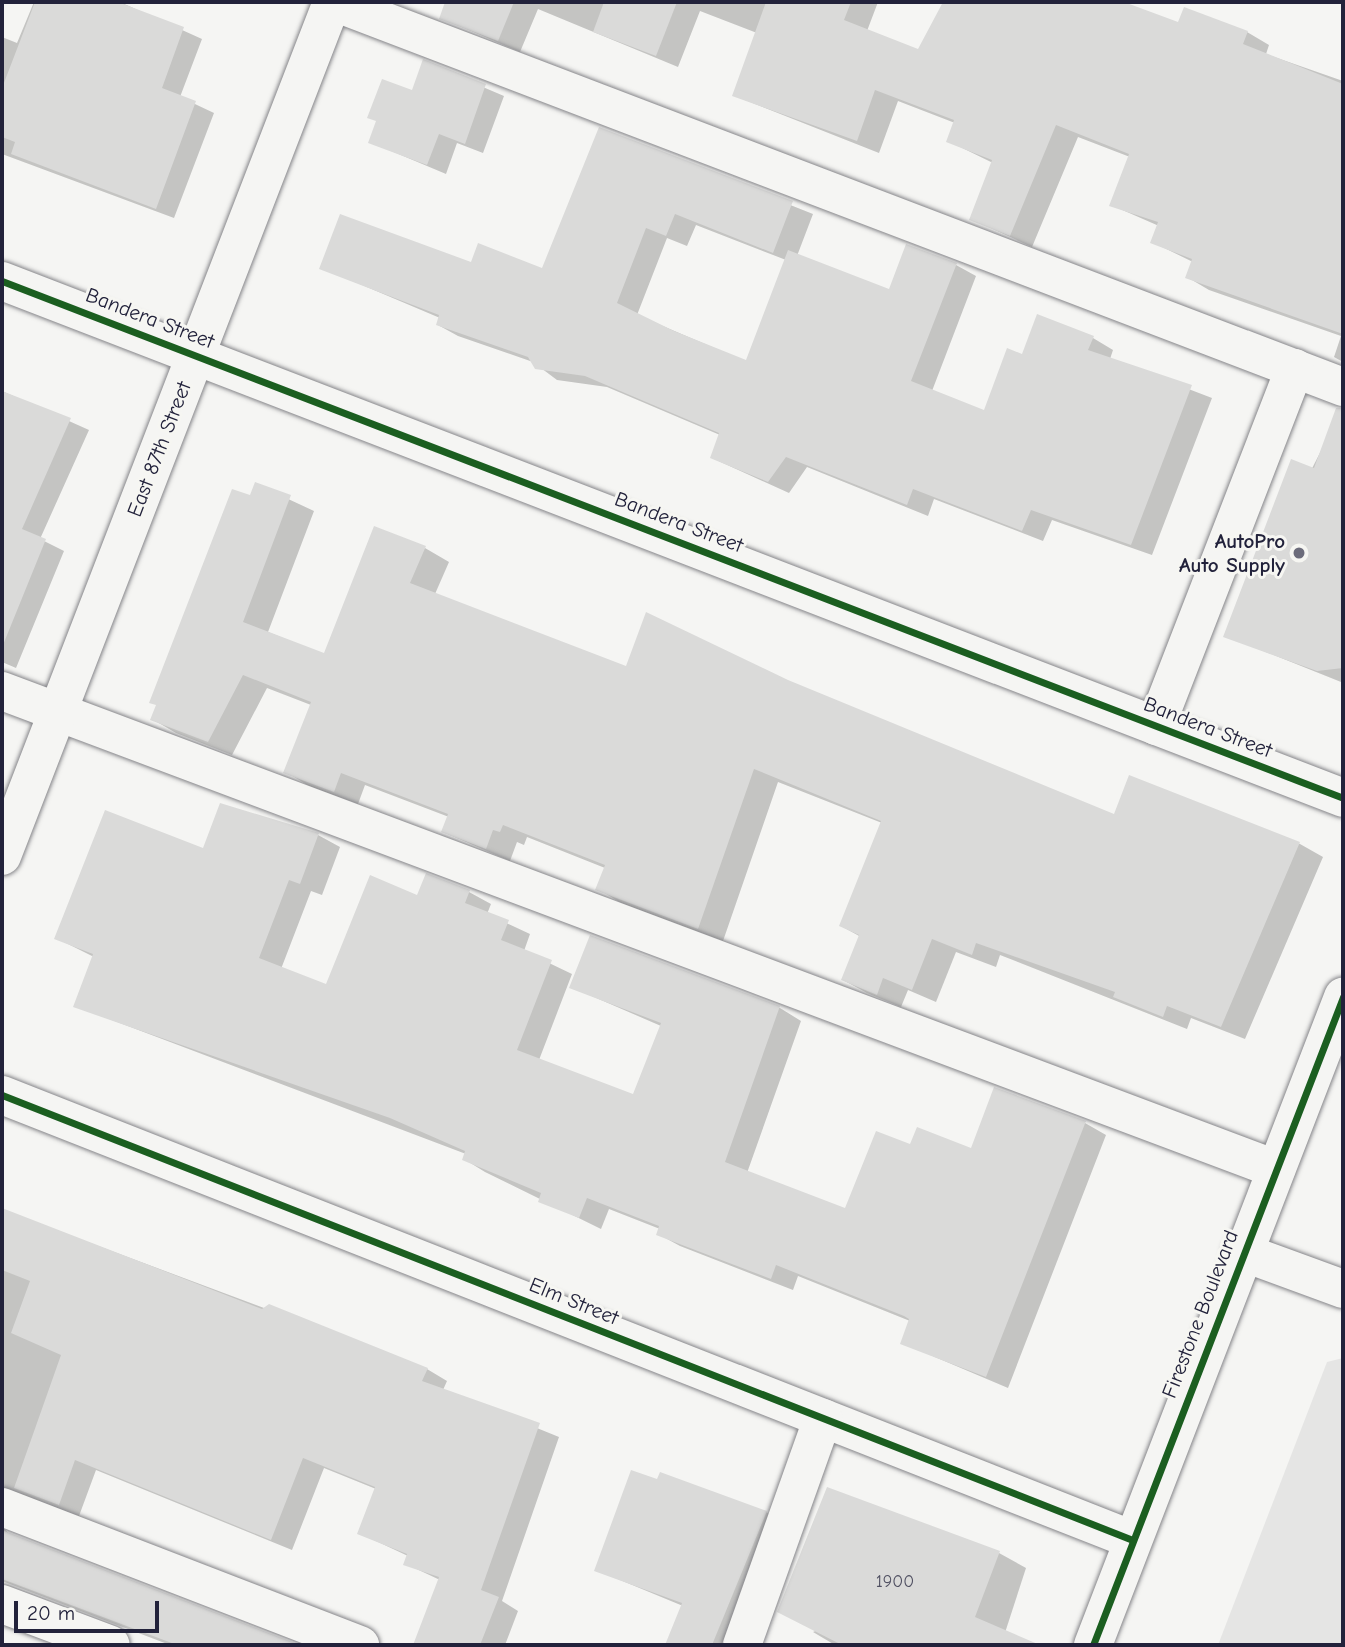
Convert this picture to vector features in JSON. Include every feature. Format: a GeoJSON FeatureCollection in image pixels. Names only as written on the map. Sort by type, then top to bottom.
{"type":"FeatureCollection","features":[{"type":"Feature","properties":{"kind":"street","name":"East 87th Street"},"geometry":{"type":"LineString","coordinates":[[2,856],[333,2]]}},
{"type":"Feature","properties":{"kind":"street"},"geometry":{"type":"LineString","coordinates":[[333,2],[1343,387]]}},
{"type":"Feature","properties":{"kind":"street","name":"Bandera Street"},"geometry":{"type":"LineString","coordinates":[[2,281],[1343,798]]}},
{"type":"Feature","properties":{"kind":"street"},"geometry":{"type":"LineString","coordinates":[[1156,726],[1295,368]]}},
{"type":"Feature","properties":{"kind":"street"},"geometry":{"type":"LineString","coordinates":[[2,691],[1276,1169]]}},
{"type":"Feature","properties":{"kind":"street","name":"Firestone Boulevard"},"geometry":{"type":"LineString","coordinates":[[1093,1645],[1242,1252],[1343,997]]}},
{"type":"Feature","properties":{"kind":"street","name":"Elm Street"},"geometry":{"type":"LineString","coordinates":[[2,1095],[1133,1540]]}},
{"type":"Feature","properties":{"kind":"street"},"geometry":{"type":"LineString","coordinates":[[1242,1252],[1343,1289]]}},
{"type":"Feature","properties":{"kind":"street"},"geometry":{"type":"LineString","coordinates":[[742,1645],[823,1419]]}},
{"type":"Feature","properties":{"kind":"street"},"geometry":{"type":"LineString","coordinates":[[2,1507],[360,1645]]}},
{"type":"Feature","properties":{"kind":"street"},"geometry":{"type":"LineString","coordinates":[[2,1604],[103,1644]]}},
{"type":"Feature","properties":{"kind":"shaded area"},"geometry":{"type":"Polygon","coordinates":[[[1343,1358],[1343,1645],[1218,1645],[1327,1362],[1343,1358]]]}},
{"type":"Feature","properties":{"kind":"building"},"geometry":{"type":"Polygon","coordinates":[[[35,2],[118,2],[184,27],[162,88],[196,101],[156,209],[11,154],[15,142],[2,137],[2,88],[35,2]]]}},
{"type":"Feature","properties":{"kind":"building"},"geometry":{"type":"Polygon","coordinates":[[[445,2],[514,2],[498,41],[439,19],[445,2]]]}},
{"type":"Feature","properties":{"kind":"building"},"geometry":{"type":"Polygon","coordinates":[[[604,2],[677,2],[656,56],[593,32],[604,2]]]}},
{"type":"Feature","properties":{"kind":"building"},"geometry":{"type":"Polygon","coordinates":[[[766,2],[851,2],[844,20],[918,49],[943,2],[1124,2],[1178,22],[1184,7],[1248,31],[1243,44],[1343,84],[1343,334],[1185,278],[1192,259],[1150,243],[1158,222],[1109,206],[1129,154],[1056,125],[1010,236],[969,220],[992,160],[946,142],[954,120],[875,90],[857,141],[732,96],[766,2]]]}},
{"type":"Feature","properties":{"kind":"building"},"geometry":{"type":"Polygon","coordinates":[[[423,59],[486,84],[465,144],[439,134],[427,165],[368,143],[376,121],[367,118],[382,79],[412,90],[423,59]]]}},
{"type":"Feature","properties":{"kind":"building"},"geometry":{"type":"Polygon","coordinates":[[[599,127],[793,201],[773,253],[675,214],[666,236],[646,228],[617,303],[674,331],[746,360],[788,250],[889,289],[906,244],[957,263],[911,381],[984,410],[1007,348],[1022,354],[1037,314],[1094,336],[1088,350],[1192,385],[1131,545],[1031,510],[1022,531],[913,489],[907,505],[786,457],[768,482],[710,458],[719,433],[585,376],[535,369],[528,357],[436,325],[439,315],[319,269],[340,214],[471,262],[478,243],[542,268],[599,127]]]}},
{"type":"Feature","properties":{"kind":"building"},"geometry":{"type":"Polygon","coordinates":[[[2,391],[71,418],[22,529],[46,539],[3,645],[2,391]]]}},
{"type":"Feature","properties":{"kind":"building","name":"AutoPro Auto Supply"},"geometry":{"type":"Polygon","coordinates":[[[1336,408],[1343,408],[1343,668],[1317,671],[1223,637],[1291,459],[1314,468],[1336,408]]]}},
{"type":"Feature","properties":{"kind":"building"},"geometry":{"type":"Polygon","coordinates":[[[255,482],[291,495],[243,622],[324,653],[374,526],[426,546],[410,583],[626,666],[646,612],[788,680],[1114,814],[1129,775],[1300,842],[1221,1027],[1167,1006],[1163,1017],[1113,997],[1115,992],[976,943],[972,955],[932,939],[912,990],[883,978],[877,995],[841,980],[859,935],[839,926],[881,821],[754,769],[698,929],[595,890],[605,865],[503,825],[500,832],[493,830],[486,849],[441,832],[448,814],[341,773],[334,792],[283,773],[311,702],[243,675],[208,742],[150,720],[156,705],[149,703],[232,489],[250,495],[255,482]]]}},
{"type":"Feature","properties":{"kind":"building"},"geometry":{"type":"Polygon","coordinates":[[[220,803],[319,833],[300,884],[289,880],[259,958],[326,984],[370,875],[417,895],[426,873],[470,890],[465,903],[509,920],[501,940],[552,960],[517,1050],[633,1094],[661,1023],[569,988],[590,935],[780,1006],[725,1162],[845,1208],[876,1131],[910,1144],[917,1127],[971,1148],[994,1087],[1086,1121],[986,1377],[900,1344],[909,1319],[904,1316],[776,1265],[771,1279],[656,1235],[659,1226],[587,1198],[579,1218],[538,1202],[541,1193],[462,1160],[465,1151],[390,1118],[73,1007],[93,954],[54,939],[105,810],[203,848],[220,803]]]}},
{"type":"Feature","properties":{"kind":"building"},"geometry":{"type":"Polygon","coordinates":[[[2,1208],[262,1309],[269,1304],[428,1368],[422,1381],[540,1423],[481,1590],[499,1597],[480,1645],[413,1645],[439,1577],[403,1565],[407,1554],[357,1534],[375,1487],[303,1458],[271,1540],[75,1460],[59,1505],[14,1488],[61,1355],[11,1333],[30,1281],[2,1270],[2,1208]]]}},
{"type":"Feature","properties":{"kind":"building"},"geometry":{"type":"Polygon","coordinates":[[[631,1470],[657,1479],[660,1472],[767,1511],[712,1645],[665,1645],[682,1603],[594,1571],[631,1470]]]}},
{"type":"Feature","properties":{"kind":"building"},"geometry":{"type":"Polygon","coordinates":[[[827,1487],[1000,1551],[975,1617],[1040,1645],[842,1645],[777,1612],[827,1487]]]}},
{"type":"Feature","properties":{"kind":"building"},"geometry":{"type":"Polygon","coordinates":[[[2,1530],[300,1645],[177,1645],[2,1579],[2,1530]]]}},
{"type":"Feature","properties":{"kind":"cycle path"},"geometry":{"type":"LineString","coordinates":[[2,281],[1343,798]]}},
{"type":"Feature","properties":{"kind":"cycle path"},"geometry":{"type":"LineString","coordinates":[[1093,1645],[1343,997]]}},
{"type":"Feature","properties":{"kind":"cycle path"},"geometry":{"type":"LineString","coordinates":[[2,1095],[1133,1540]]}},
{"type":"Feature","properties":{"kind":"place","name":"AutoPro Auto Supply"},"geometry":{"type":"Point","coordinates":[1299,553]}}]}
